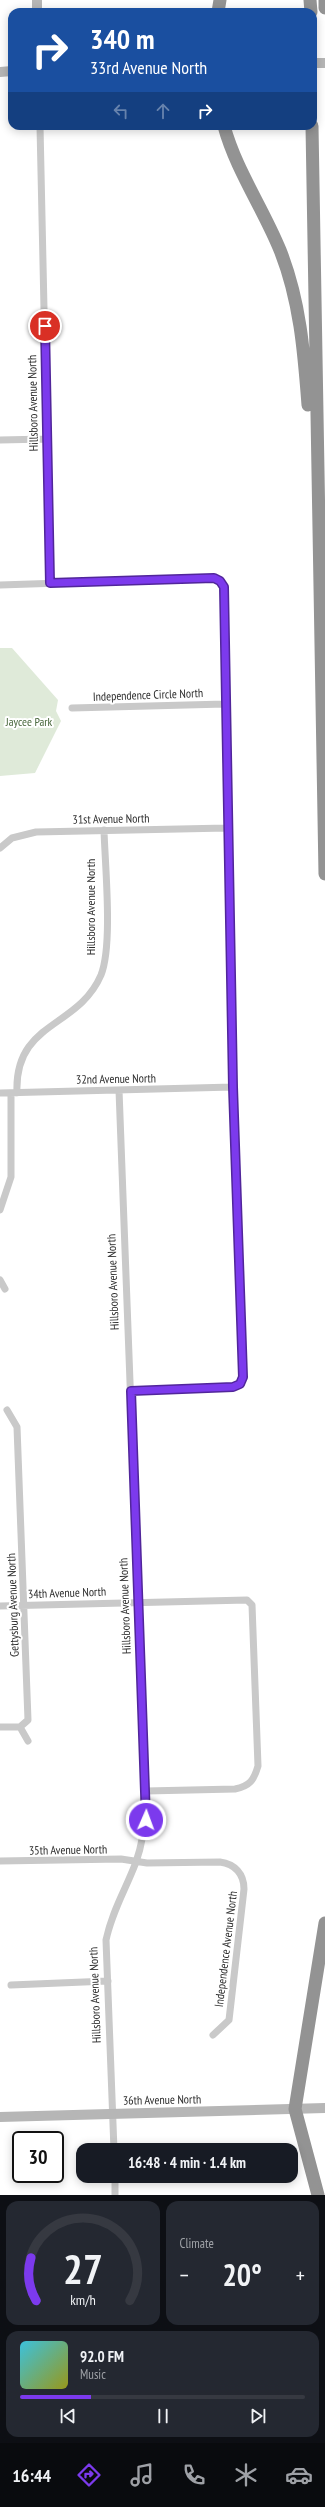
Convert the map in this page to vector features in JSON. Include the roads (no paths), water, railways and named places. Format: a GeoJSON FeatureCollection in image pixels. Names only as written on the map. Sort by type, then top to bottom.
{"type":"FeatureCollection","features":[{"type":"Feature","properties":{"kind":"highway"},"geometry":{"type":"LineString","coordinates":[[325,0],[325,8]]}},
{"type":"Feature","properties":{"kind":"highway"},"geometry":{"type":"LineString","coordinates":[[225,130],[237,162],[279,250],[295,297],[304,362],[318,506]]}},
{"type":"Feature","properties":{"kind":"highway"},"geometry":{"type":"LineString","coordinates":[[312,130],[325,874]]}},
{"type":"Feature","properties":{"kind":"highway"},"geometry":{"type":"LineString","coordinates":[[318,2195],[295,2109],[325,1923]]}},
{"type":"Feature","properties":{"kind":"street","name":"Hillsboro Avenue North"},"geometry":{"type":"LineString","coordinates":[[40,130],[50,583]]}},
{"type":"Feature","properties":{"kind":"street"},"geometry":{"type":"LineString","coordinates":[[0,440],[47,439]]}},
{"type":"Feature","properties":{"kind":"street"},"geometry":{"type":"LineString","coordinates":[[0,585],[214,578],[220,581],[224,587],[227,828],[233,1087],[243,1377],[240,1384],[222,1388],[131,1391]]}},
{"type":"Feature","properties":{"kind":"street","name":"Independence Circle North"},"geometry":{"type":"LineString","coordinates":[[72,708],[225,704]]}},
{"type":"Feature","properties":{"kind":"street","name":"31st Avenue North"},"geometry":{"type":"LineString","coordinates":[[0,848],[12,838],[23,834],[104,830],[227,828]]}},
{"type":"Feature","properties":{"kind":"street","name":"Hillsboro Avenue North"},"geometry":{"type":"LineString","coordinates":[[14,1093],[17,1068],[29,1044],[86,998],[101,974],[107,942],[104,830]]}},
{"type":"Feature","properties":{"kind":"street","name":"32nd Avenue North"},"geometry":{"type":"LineString","coordinates":[[0,1093],[233,1087]]}},
{"type":"Feature","properties":{"kind":"street","name":"Hillsboro Avenue North"},"geometry":{"type":"LineString","coordinates":[[114,2143],[106,1956],[110,1923],[136,1861],[146,1820],[119,1090]]}},
{"type":"Feature","properties":{"kind":"street"},"geometry":{"type":"LineString","coordinates":[[0,1210],[11,1177],[14,1093]]}},
{"type":"Feature","properties":{"kind":"street"},"geometry":{"type":"LineString","coordinates":[[0,1280],[5,1289]]}},
{"type":"Feature","properties":{"kind":"street","name":"Gettysburg Avenue North"},"geometry":{"type":"LineString","coordinates":[[7,1410],[17,1427],[28,1720],[20,1727]]}},
{"type":"Feature","properties":{"kind":"street","name":"34th Avenue North"},"geometry":{"type":"LineString","coordinates":[[0,1606],[247,1600],[252,1605],[258,1766],[253,1781],[244,1787],[146,1791]]}},
{"type":"Feature","properties":{"kind":"street"},"geometry":{"type":"LineString","coordinates":[[0,1727],[20,1727],[28,1741]]}},
{"type":"Feature","properties":{"kind":"street","name":"35th Avenue North"},"geometry":{"type":"LineString","coordinates":[[0,1862],[121,1859],[136,1861]]}},
{"type":"Feature","properties":{"kind":"street","name":"Independence Avenue North"},"geometry":{"type":"LineString","coordinates":[[136,1861],[220,1862],[228,1863],[241,1874],[244,1889],[229,2020],[213,2035]]}},
{"type":"Feature","properties":{"kind":"street"},"geometry":{"type":"LineString","coordinates":[[11,1985],[108,1981]]}},
{"type":"Feature","properties":{"kind":"street","name":"36th Avenue North"},"geometry":{"type":"LineString","coordinates":[[0,2117],[325,2108]]}},
{"type":"Feature","properties":{"kind":"street"},"geometry":{"type":"LineString","coordinates":[[115,2183],[115,2195]]}},
{"type":"Feature","properties":{"kind":"park label","name":"Jaycee Park"},"geometry":{"type":"Point","coordinates":[29,722]}}]}
